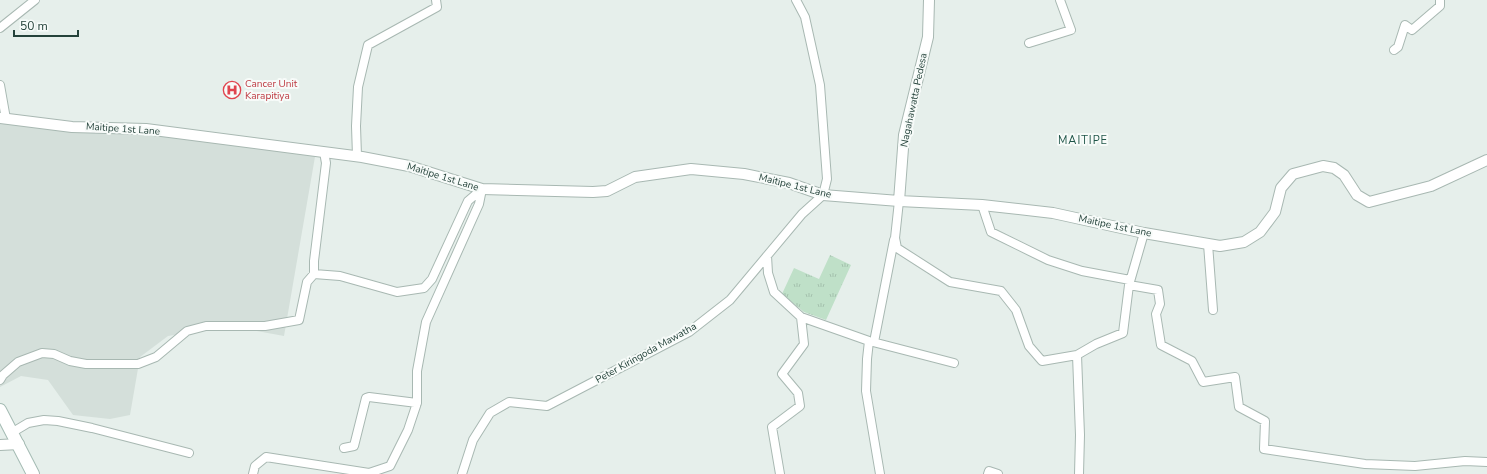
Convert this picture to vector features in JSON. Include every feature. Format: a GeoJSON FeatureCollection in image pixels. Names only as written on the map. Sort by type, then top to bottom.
{"type":"FeatureCollection","features":[{"type":"Feature","properties":{"kind":"main road"},"geometry":{"type":"LineString","coordinates":[[0,410],[13,432],[33,474]]}},
{"type":"Feature","properties":{"kind":"street"},"geometry":{"type":"LineString","coordinates":[[0,28],[35,0]]}},
{"type":"Feature","properties":{"kind":"street"},"geometry":{"type":"LineString","coordinates":[[357,156],[356,126],[358,87],[368,46],[437,7],[436,0]]}},
{"type":"Feature","properties":{"kind":"street"},"geometry":{"type":"LineString","coordinates":[[796,0],[805,17],[820,85],[827,179],[823,195]]}},
{"type":"Feature","properties":{"kind":"street","name":"Nagahawatta Pedesa"},"geometry":{"type":"LineString","coordinates":[[899,201],[904,135],[928,37],[930,0]]}},
{"type":"Feature","properties":{"kind":"street"},"geometry":{"type":"LineString","coordinates":[[1029,43],[1071,30],[1060,0]]}},
{"type":"Feature","properties":{"kind":"street"},"geometry":{"type":"LineString","coordinates":[[1394,50],[1398,47],[1405,25],[1412,30],[1440,6],[1440,0]]}},
{"type":"Feature","properties":{"kind":"street"},"geometry":{"type":"LineString","coordinates":[[0,85],[3,118]]}},
{"type":"Feature","properties":{"kind":"street","name":"Maitipe 1st Lane"},"geometry":{"type":"LineString","coordinates":[[3,118],[72,127],[146,129],[357,156],[409,166],[482,189],[593,192],[607,191],[634,176],[691,169],[744,174],[789,183],[823,195],[899,201],[982,205],[1053,213],[1144,233],[1220,246],[1244,242],[1260,232],[1275,212],[1281,188],[1293,174],[1323,166],[1334,168],[1344,175],[1357,195],[1369,202],[1431,186],[1487,160]]}},
{"type":"Feature","properties":{"kind":"street"},"geometry":{"type":"LineString","coordinates":[[0,380],[3,375],[18,362],[42,353],[54,354],[70,361],[86,364],[138,364],[156,356],[188,331],[206,326],[265,326],[299,320],[307,282],[314,274],[314,261],[326,163],[324,152]]}},
{"type":"Feature","properties":{"kind":"street"},"geometry":{"type":"LineString","coordinates":[[314,274],[340,276],[397,292],[424,288],[432,279],[468,201],[482,189]]}},
{"type":"Feature","properties":{"kind":"street"},"geometry":{"type":"LineString","coordinates":[[253,474],[255,466],[266,457],[369,473],[390,466],[408,430],[417,403],[417,371],[426,322],[479,204],[482,189]]}},
{"type":"Feature","properties":{"kind":"street","name":"Peter Kiringoda Mawatha"},"geometry":{"type":"LineString","coordinates":[[462,474],[473,440],[490,413],[509,402],[547,406],[689,332],[730,300],[802,214],[823,195]]}},
{"type":"Feature","properties":{"kind":"street"},"geometry":{"type":"LineString","coordinates":[[880,474],[866,391],[866,359],[872,342],[895,238],[899,201]]}},
{"type":"Feature","properties":{"kind":"street"},"geometry":{"type":"LineString","coordinates":[[982,205],[991,232],[1048,260],[1082,271],[1158,290],[1160,304],[1156,314],[1161,345],[1192,360],[1203,382],[1234,377],[1239,407],[1266,421],[1264,449],[1365,464],[1415,466],[1465,461],[1487,462]]}},
{"type":"Feature","properties":{"kind":"street"},"geometry":{"type":"LineString","coordinates":[[895,238],[897,248],[950,282],[1001,291],[1016,310],[1029,346],[1042,361],[1077,355],[1096,344],[1123,333],[1129,283],[1144,233]]}},
{"type":"Feature","properties":{"kind":"street"},"geometry":{"type":"LineString","coordinates":[[1208,244],[1213,310]]}},
{"type":"Feature","properties":{"kind":"street"},"geometry":{"type":"LineString","coordinates":[[767,256],[768,273],[774,292],[801,317],[872,342],[954,363]]}},
{"type":"Feature","properties":{"kind":"street"},"geometry":{"type":"LineString","coordinates":[[780,474],[772,427],[800,406],[798,393],[782,374],[804,344],[801,317]]}},
{"type":"Feature","properties":{"kind":"street"},"geometry":{"type":"LineString","coordinates":[[1077,355],[1080,435],[1079,474]]}},
{"type":"Feature","properties":{"kind":"street"},"geometry":{"type":"LineString","coordinates":[[344,448],[354,446],[366,398],[369,396],[417,403]]}},
{"type":"Feature","properties":{"kind":"street"},"geometry":{"type":"LineString","coordinates":[[13,432],[28,423],[44,420],[58,421],[92,428],[189,453]]}},
{"type":"Feature","properties":{"kind":"street"},"geometry":{"type":"LineString","coordinates":[[0,445],[19,444]]}},
{"type":"Feature","properties":{"kind":"street"},"geometry":{"type":"LineString","coordinates":[[988,474],[989,471],[998,474]]}},
{"type":"Feature","properties":{"kind":"shaded area"},"geometry":{"type":"Polygon","coordinates":[[[0,118],[316,151],[284,336],[246,329],[211,329],[168,336],[140,357],[130,415],[110,419],[73,415],[48,380],[21,376],[0,387],[0,118]]]}},
{"type":"Feature","properties":{"kind":"green space"},"geometry":{"type":"Polygon","coordinates":[[[830,255],[851,265],[826,320],[804,312],[782,294],[794,268],[819,279],[830,255]]]}},
{"type":"Feature","properties":{"kind":"place","name":"Cancer Unit Karapitiya"},"geometry":{"type":"Point","coordinates":[232,90]}},
{"type":"Feature","properties":{"kind":"district","name":"MAITIPE"},"geometry":{"type":"Point","coordinates":[1083,140]}}]}
